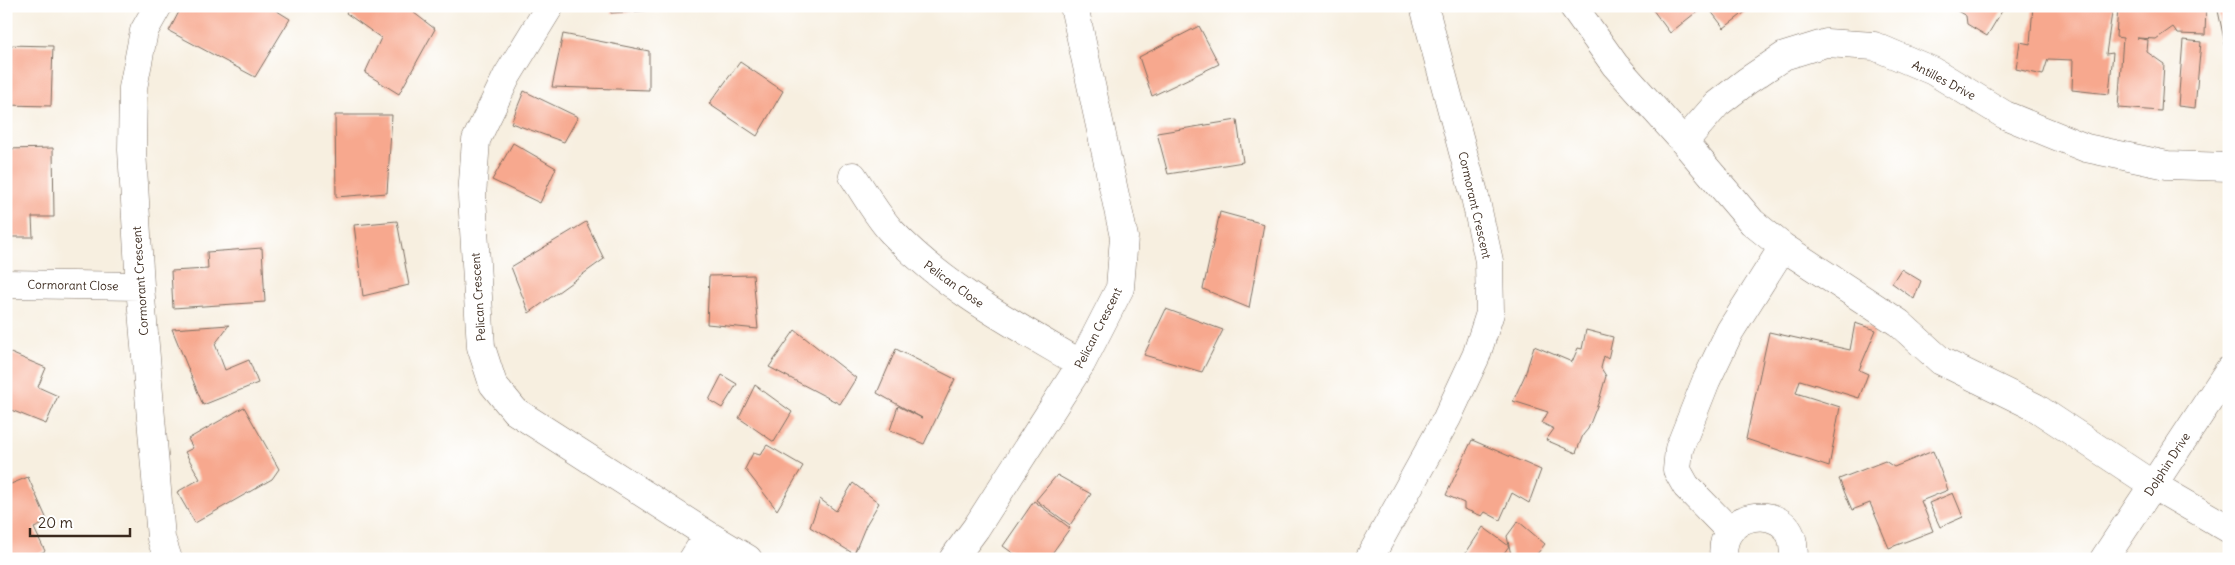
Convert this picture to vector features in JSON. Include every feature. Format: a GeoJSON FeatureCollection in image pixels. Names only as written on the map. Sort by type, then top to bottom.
{"type":"FeatureCollection","features":[{"type":"Feature","properties":{"kind":"street","name":"Cormorant Crescent"},"geometry":{"type":"LineString","coordinates":[[158,6],[144,31],[133,88],[132,150],[140,286],[161,538],[168,559]]}},
{"type":"Feature","properties":{"kind":"street","name":"Pelican Crescent"},"geometry":{"type":"LineString","coordinates":[[550,6],[507,76],[476,140],[472,196],[481,347],[494,384],[515,411],[708,536],[748,559]]}},
{"type":"Feature","properties":{"kind":"street","name":"Pelican Crescent"},"geometry":{"type":"LineString","coordinates":[[953,559],[976,528],[1081,364],[1120,288],[1124,237],[1074,6]]}},
{"type":"Feature","properties":{"kind":"street","name":"Cormorant Crescent"},"geometry":{"type":"LineString","coordinates":[[1369,559],[1447,418],[1476,356],[1490,313],[1489,261],[1475,198],[1424,6]]}},
{"type":"Feature","properties":{"kind":"street"},"geometry":{"type":"LineString","coordinates":[[1573,6],[1615,65],[1752,222],[1783,248],[1900,323],[1941,361],[2035,407],[2154,485],[2229,530]]}},
{"type":"Feature","properties":{"kind":"street","name":"Antilles Drive"},"geometry":{"type":"LineString","coordinates":[[1684,142],[1717,104],[1747,81],[1784,56],[1826,43],[1874,46],[1933,72],[2005,115],[2086,148],[2167,165],[2229,167]]}},
{"type":"Feature","properties":{"kind":"street","name":"Pelican Close"},"geometry":{"type":"LineString","coordinates":[[853,176],[890,230],[928,266],[980,304],[1081,364]]}},
{"type":"Feature","properties":{"kind":"street"},"geometry":{"type":"LineString","coordinates":[[1729,530],[1686,486],[1677,470],[1679,449],[1706,381],[1730,332],[1783,248]]}},
{"type":"Feature","properties":{"kind":"street","name":"Cormorant Close"},"geometry":{"type":"LineString","coordinates":[[6,284],[140,286]]}},
{"type":"Feature","properties":{"kind":"street","name":"Dolphin Drive"},"geometry":{"type":"LineString","coordinates":[[2104,559],[2229,370]]}},
{"type":"Feature","properties":{"kind":"street"},"geometry":{"type":"LineString","coordinates":[[1724,559],[1722,548],[1729,530],[1744,518],[1762,516],[1780,522],[1792,537],[1793,559]]}},
{"type":"Feature","properties":{"kind":"street"},"geometry":{"type":"LineString","coordinates":[[693,559],[708,536]]}},
{"type":"Feature","properties":{"kind":"building"},"geometry":{"type":"Polygon","coordinates":[[[182,6],[269,6],[290,19],[255,77],[169,31],[182,6]]]}},
{"type":"Feature","properties":{"kind":"building"},"geometry":{"type":"Polygon","coordinates":[[[350,6],[405,6],[435,29],[399,94],[365,73],[381,38],[346,13],[350,6]]]}},
{"type":"Feature","properties":{"kind":"building"},"geometry":{"type":"Polygon","coordinates":[[[610,6],[683,6],[683,8],[611,13],[610,6]]]}},
{"type":"Feature","properties":{"kind":"building"},"geometry":{"type":"Polygon","coordinates":[[[1650,6],[1704,6],[1670,33],[1650,6]]]}},
{"type":"Feature","properties":{"kind":"building"},"geometry":{"type":"Polygon","coordinates":[[[1707,6],[1753,6],[1724,28],[1707,6]]]}},
{"type":"Feature","properties":{"kind":"building"},"geometry":{"type":"Polygon","coordinates":[[[1949,6],[2005,6],[1987,36],[1967,24],[1966,16],[1949,6]]]}},
{"type":"Feature","properties":{"kind":"building"},"geometry":{"type":"Polygon","coordinates":[[[2033,6],[2113,6],[2106,54],[2113,53],[2109,94],[2072,90],[2073,60],[2048,59],[2043,75],[2016,69],[2020,42],[2030,44],[2033,6]]]}},
{"type":"Feature","properties":{"kind":"building"},"geometry":{"type":"Polygon","coordinates":[[[2118,6],[2206,6],[2205,35],[2178,34],[2173,27],[2156,39],[2137,38],[2148,40],[2147,52],[2164,64],[2161,111],[2118,108],[2123,38],[2116,37],[2118,6]]]}},
{"type":"Feature","properties":{"kind":"building"},"geometry":{"type":"Polygon","coordinates":[[[2217,6],[2229,6],[2229,58],[2228,58],[2217,6]]]}},
{"type":"Feature","properties":{"kind":"building"},"geometry":{"type":"Polygon","coordinates":[[[1199,26],[1219,64],[1152,96],[1139,57],[1199,26]]]}},
{"type":"Feature","properties":{"kind":"building"},"geometry":{"type":"Polygon","coordinates":[[[563,34],[649,51],[649,90],[552,87],[563,34]]]}},
{"type":"Feature","properties":{"kind":"building"},"geometry":{"type":"Polygon","coordinates":[[[2183,40],[2201,42],[2195,108],[2178,106],[2183,40]]]}},
{"type":"Feature","properties":{"kind":"building"},"geometry":{"type":"Polygon","coordinates":[[[6,45],[53,46],[51,106],[6,105],[6,45]]]}},
{"type":"Feature","properties":{"kind":"building"},"geometry":{"type":"Polygon","coordinates":[[[740,62],[783,91],[757,136],[709,104],[740,62]]]}},
{"type":"Feature","properties":{"kind":"building"},"geometry":{"type":"Polygon","coordinates":[[[524,91],[578,117],[564,142],[511,123],[524,91]]]}},
{"type":"Feature","properties":{"kind":"building"},"geometry":{"type":"Polygon","coordinates":[[[335,115],[392,115],[387,193],[336,197],[335,115]]]}},
{"type":"Feature","properties":{"kind":"building"},"geometry":{"type":"Polygon","coordinates":[[[1237,120],[1243,162],[1168,174],[1157,133],[1237,120]]]}},
{"type":"Feature","properties":{"kind":"building"},"geometry":{"type":"Polygon","coordinates":[[[513,143],[556,168],[540,203],[492,180],[513,143]]]}},
{"type":"Feature","properties":{"kind":"building"},"geometry":{"type":"Polygon","coordinates":[[[53,148],[54,217],[32,217],[33,237],[6,237],[6,149],[53,148]]]}},
{"type":"Feature","properties":{"kind":"building"},"geometry":{"type":"Polygon","coordinates":[[[1220,212],[1264,224],[1249,308],[1203,289],[1220,212]]]}},
{"type":"Feature","properties":{"kind":"building"},"geometry":{"type":"Polygon","coordinates":[[[397,221],[409,285],[363,296],[354,225],[397,221]]]}},
{"type":"Feature","properties":{"kind":"building"},"geometry":{"type":"Polygon","coordinates":[[[586,222],[604,259],[529,313],[511,267],[586,222]]]}},
{"type":"Feature","properties":{"kind":"building"},"geometry":{"type":"Polygon","coordinates":[[[262,248],[265,302],[173,308],[171,271],[208,269],[207,252],[262,248]]]}},
{"type":"Feature","properties":{"kind":"building"},"geometry":{"type":"Polygon","coordinates":[[[1901,269],[1921,281],[1914,299],[1892,283],[1901,269]]]}},
{"type":"Feature","properties":{"kind":"building"},"geometry":{"type":"Polygon","coordinates":[[[753,275],[758,329],[707,324],[709,276],[753,275]]]}},
{"type":"Feature","properties":{"kind":"building"},"geometry":{"type":"Polygon","coordinates":[[[1166,309],[1223,330],[1202,372],[1144,355],[1166,309]]]}},
{"type":"Feature","properties":{"kind":"building"},"geometry":{"type":"Polygon","coordinates":[[[1855,323],[1876,330],[1859,370],[1868,374],[1859,398],[1800,380],[1796,393],[1840,407],[1829,467],[1746,439],[1769,332],[1850,350],[1855,323]]]}},
{"type":"Feature","properties":{"kind":"building"},"geometry":{"type":"Polygon","coordinates":[[[229,325],[215,344],[225,370],[249,360],[258,383],[203,405],[172,329],[229,325]]]}},
{"type":"Feature","properties":{"kind":"building"},"geometry":{"type":"Polygon","coordinates":[[[795,330],[856,378],[840,404],[769,367],[795,330]]]}},
{"type":"Feature","properties":{"kind":"building"},"geometry":{"type":"Polygon","coordinates":[[[1586,330],[1613,337],[1608,359],[1604,356],[1601,368],[1606,376],[1599,401],[1576,453],[1546,440],[1554,429],[1542,423],[1548,412],[1513,401],[1525,375],[1534,346],[1572,362],[1578,348],[1582,349],[1586,330]]]}},
{"type":"Feature","properties":{"kind":"building"},"geometry":{"type":"Polygon","coordinates":[[[896,349],[955,379],[924,444],[890,430],[898,406],[922,418],[877,393],[896,349]]]}},
{"type":"Feature","properties":{"kind":"building"},"geometry":{"type":"Polygon","coordinates":[[[6,351],[46,368],[38,387],[58,396],[46,424],[6,408],[6,351]]]}},
{"type":"Feature","properties":{"kind":"building"},"geometry":{"type":"Polygon","coordinates":[[[722,375],[737,384],[722,408],[709,400],[722,375]]]}},
{"type":"Feature","properties":{"kind":"building"},"geometry":{"type":"Polygon","coordinates":[[[755,385],[792,412],[774,442],[739,418],[755,385]]]}},
{"type":"Feature","properties":{"kind":"building"},"geometry":{"type":"Polygon","coordinates":[[[244,407],[279,469],[272,479],[195,523],[177,492],[200,479],[185,452],[193,448],[188,439],[244,407]]]}},
{"type":"Feature","properties":{"kind":"building"},"geometry":{"type":"Polygon","coordinates":[[[1472,440],[1541,470],[1529,503],[1512,493],[1500,520],[1485,512],[1482,516],[1464,509],[1464,503],[1446,495],[1472,440]]]}},
{"type":"Feature","properties":{"kind":"building"},"geometry":{"type":"Polygon","coordinates":[[[767,445],[803,466],[777,510],[745,469],[753,453],[760,455],[767,445]]]}},
{"type":"Feature","properties":{"kind":"building"},"geometry":{"type":"Polygon","coordinates":[[[1933,451],[1948,490],[1921,501],[1933,531],[1889,548],[1870,503],[1852,510],[1839,479],[1885,461],[1894,467],[1933,451]]]}},
{"type":"Feature","properties":{"kind":"building"},"geometry":{"type":"Polygon","coordinates":[[[1057,475],[1091,494],[1070,525],[1036,500],[1057,475]]]}},
{"type":"Feature","properties":{"kind":"building"},"geometry":{"type":"Polygon","coordinates":[[[28,477],[48,522],[34,528],[45,551],[27,559],[6,559],[6,486],[28,477]]]}},
{"type":"Feature","properties":{"kind":"building"},"geometry":{"type":"Polygon","coordinates":[[[853,483],[879,503],[866,525],[854,554],[810,527],[820,499],[836,511],[853,483]]]}},
{"type":"Feature","properties":{"kind":"building"},"geometry":{"type":"Polygon","coordinates":[[[1953,493],[1963,517],[1940,527],[1929,503],[1953,493]]]}},
{"type":"Feature","properties":{"kind":"building"},"geometry":{"type":"Polygon","coordinates":[[[1034,501],[1070,528],[1048,559],[1021,559],[1003,546],[1034,501]]]}},
{"type":"Feature","properties":{"kind":"building"},"geometry":{"type":"Polygon","coordinates":[[[1518,521],[1545,544],[1533,559],[1512,559],[1507,536],[1518,521]]]}},
{"type":"Feature","properties":{"kind":"building"},"geometry":{"type":"Polygon","coordinates":[[[1483,527],[1509,546],[1504,553],[1509,559],[1462,559],[1483,527]]]}}]}
